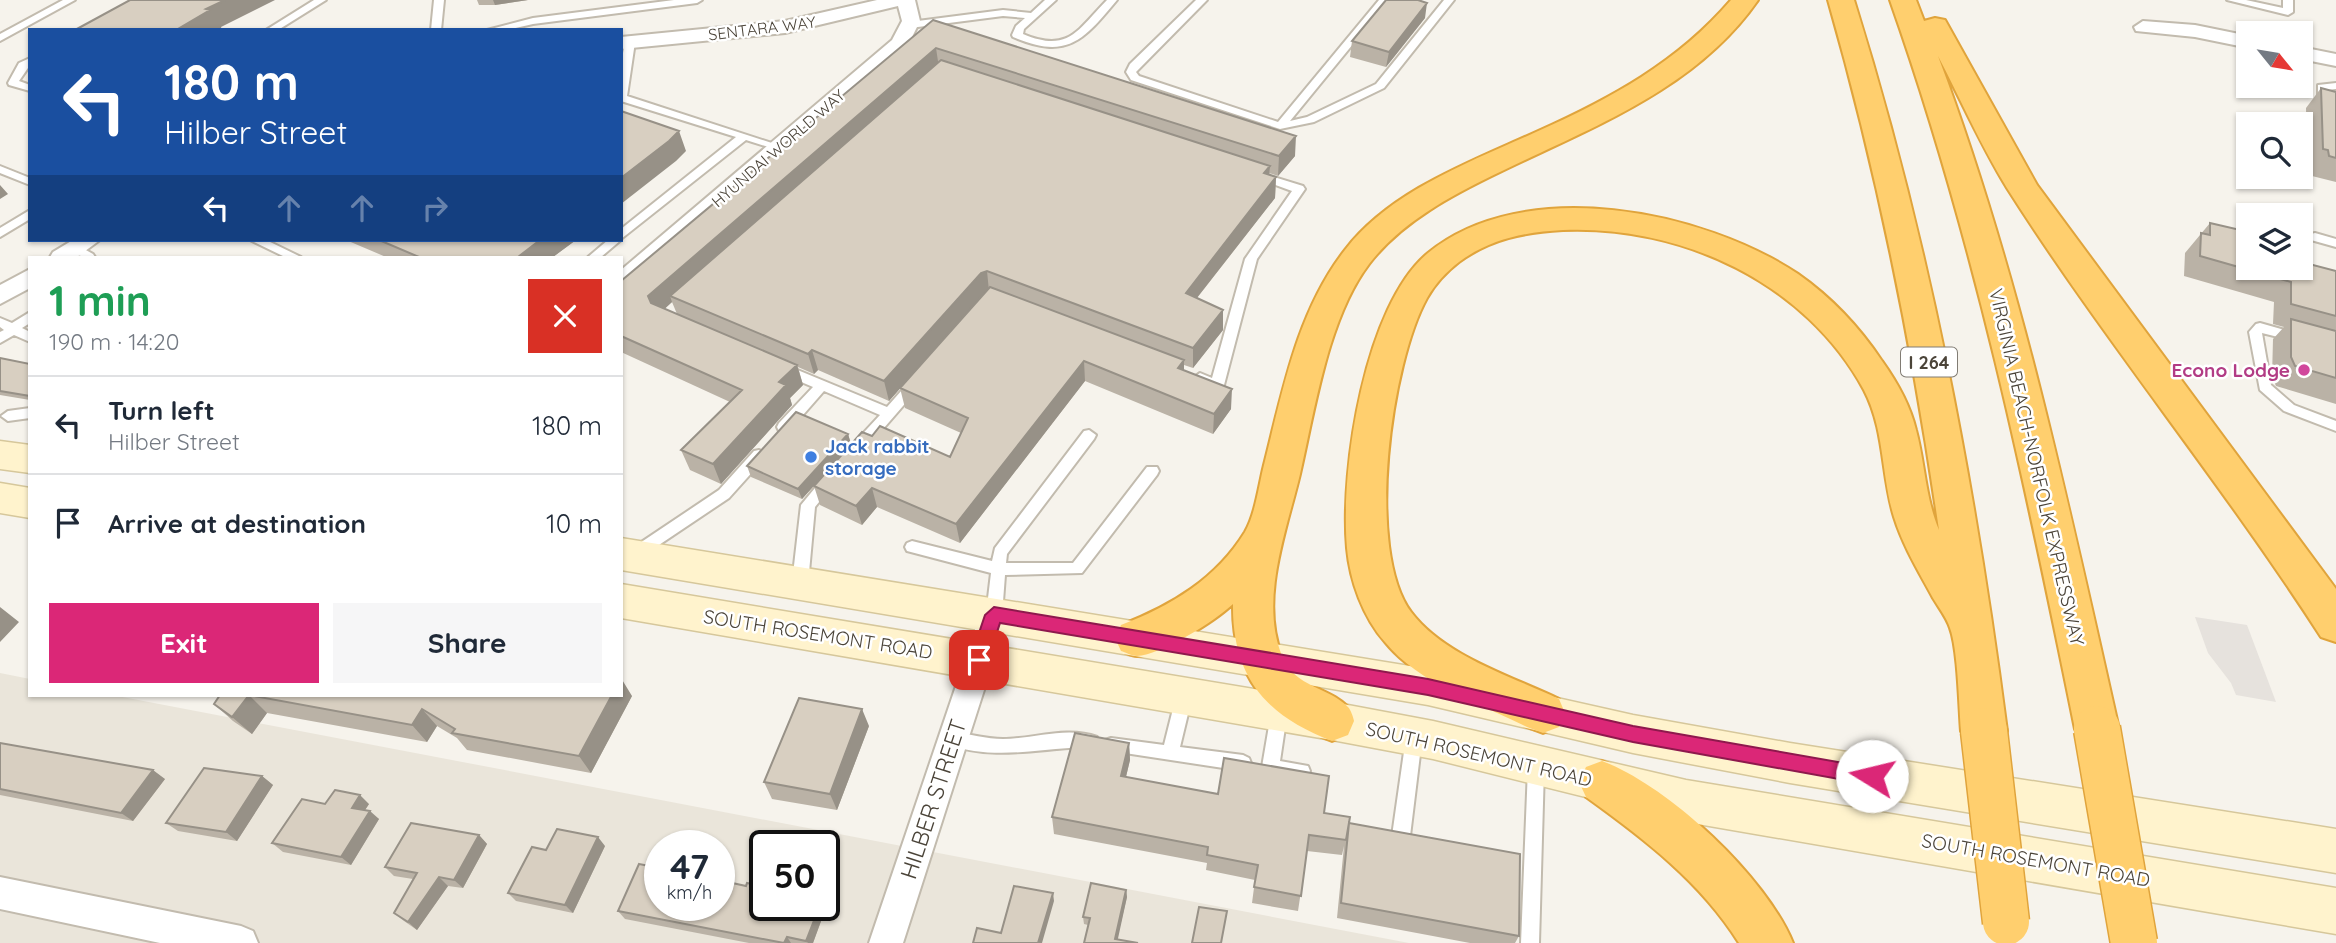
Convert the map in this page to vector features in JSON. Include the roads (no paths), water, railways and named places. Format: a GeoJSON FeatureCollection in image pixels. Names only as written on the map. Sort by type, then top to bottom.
{"type":"FeatureCollection","features":[{"type":"Feature","properties":{"kind":"highway"},"geometry":{"type":"LineString","coordinates":[[1332,722],[1288,696],[1273,680],[1260,658],[1255,635],[1256,584],[1265,537],[1306,377],[1326,317],[1345,273],[1367,246],[1407,211],[1445,187],[1653,85],[1686,62],[1713,38],[1745,0]]}},
{"type":"Feature","properties":{"kind":"highway","name":"I 264"},"geometry":{"type":"LineString","coordinates":[[1841,0],[1900,220],[1931,376],[1973,629],[2007,933]]}},
{"type":"Feature","properties":{"kind":"highway","name":"VIRGINIA BEACH-NORFOLK EXPRESSWAY"},"geometry":{"type":"LineString","coordinates":[[1903,0],[1948,122],[1987,254],[2035,446],[2097,729],[2134,943]]}},
{"type":"Feature","properties":{"kind":"highway"},"geometry":{"type":"LineString","coordinates":[[1920,0],[1979,112],[2030,198],[2077,266],[2291,553],[2336,624]]}},
{"type":"Feature","properties":{"kind":"highway"},"geometry":{"type":"LineString","coordinates":[[1543,713],[1425,652],[1402,633],[1381,606],[1371,577],[1366,530],[1377,405],[1388,359],[1412,293],[1427,273],[1465,243],[1496,230],[1525,223],[1568,218],[1614,220],[1674,230],[1707,241],[1771,273],[1825,315],[1850,342],[1888,405],[1897,427],[1915,522],[1973,629]]}},
{"type":"Feature","properties":{"kind":"highway"},"geometry":{"type":"LineString","coordinates":[[1136,638],[1176,624],[1220,593],[1265,537]]}},
{"type":"Feature","properties":{"kind":"highway"},"geometry":{"type":"LineString","coordinates":[[1602,782],[1668,828],[1708,863],[1750,913],[1768,943]]}},
{"type":"Feature","properties":{"kind":"main road"},"geometry":{"type":"LineString","coordinates":[[0,454],[28,459]]}},
{"type":"Feature","properties":{"kind":"main road"},"geometry":{"type":"LineString","coordinates":[[0,498],[28,503]]}},
{"type":"Feature","properties":{"kind":"main road"},"geometry":{"type":"LineString","coordinates":[[627,555],[1428,687],[1633,734],[1790,763],[2336,851]]}},
{"type":"Feature","properties":{"kind":"main road","name":"SOUTH ROSEMONT ROAD"},"geometry":{"type":"LineString","coordinates":[[623,601],[1415,736],[1700,804],[2336,911]]}},
{"type":"Feature","properties":{"kind":"street","name":"SENTARA WAY"},"geometry":{"type":"LineString","coordinates":[[626,43],[785,27],[901,0]]}},
{"type":"Feature","properties":{"kind":"street"},"geometry":{"type":"LineString","coordinates":[[906,0],[910,26]]}},
{"type":"Feature","properties":{"kind":"street","name":"HYUNDAI WORLD WAY"},"geometry":{"type":"LineString","coordinates":[[623,281],[900,43],[910,26]]}},
{"type":"Feature","properties":{"kind":"street"},"geometry":{"type":"LineString","coordinates":[[2144,27],[2195,30],[2236,39]]}},
{"type":"Feature","properties":{"kind":"street"},"geometry":{"type":"LineString","coordinates":[[2314,56],[2336,60]]}},
{"type":"Feature","properties":{"kind":"street"},"geometry":{"type":"LineString","coordinates":[[0,296],[28,278]]}},
{"type":"Feature","properties":{"kind":"street","name":"HILBER STREET"},"geometry":{"type":"LineString","coordinates":[[886,943],[994,615]]}},
{"type":"Feature","properties":{"kind":"street"},"geometry":{"type":"LineString","coordinates":[[0,893],[241,943]]}},
{"type":"Feature","properties":{"kind":"lane"},"geometry":{"type":"LineString","coordinates":[[0,38],[70,0]]}},
{"type":"Feature","properties":{"kind":"lane"},"geometry":{"type":"LineString","coordinates":[[275,28],[321,0]]}},
{"type":"Feature","properties":{"kind":"lane"},"geometry":{"type":"LineString","coordinates":[[436,28],[439,0]]}},
{"type":"Feature","properties":{"kind":"lane"},"geometry":{"type":"LineString","coordinates":[[501,28],[533,21],[698,0]]}},
{"type":"Feature","properties":{"kind":"lane"},"geometry":{"type":"LineString","coordinates":[[1051,0],[1017,35],[1059,47],[1067,45],[1112,0]]}},
{"type":"Feature","properties":{"kind":"lane"},"geometry":{"type":"LineString","coordinates":[[1202,0],[1131,72],[1135,78],[1280,126],[1329,113],[1380,86],[1434,10],[1449,0]]}},
{"type":"Feature","properties":{"kind":"lane"},"geometry":{"type":"LineString","coordinates":[[1280,126],[1384,0]]}},
{"type":"Feature","properties":{"kind":"lane"},"geometry":{"type":"LineString","coordinates":[[2232,0],[2288,12],[2288,0]]}},
{"type":"Feature","properties":{"kind":"lane"},"geometry":{"type":"LineString","coordinates":[[910,26],[1003,13],[1033,16]]}},
{"type":"Feature","properties":{"kind":"lane"},"geometry":{"type":"LineString","coordinates":[[624,74],[626,43]]}},
{"type":"Feature","properties":{"kind":"lane"},"geometry":{"type":"LineString","coordinates":[[28,62],[23,65],[13,82],[28,87]]}},
{"type":"Feature","properties":{"kind":"lane"},"geometry":{"type":"LineString","coordinates":[[2322,107],[2322,87],[2336,86]]}},
{"type":"Feature","properties":{"kind":"lane"},"geometry":{"type":"LineString","coordinates":[[623,99],[778,147]]}},
{"type":"Feature","properties":{"kind":"lane"},"geometry":{"type":"LineString","coordinates":[[623,233],[744,136]]}},
{"type":"Feature","properties":{"kind":"lane"},"geometry":{"type":"LineString","coordinates":[[0,169],[28,181]]}},
{"type":"Feature","properties":{"kind":"lane"},"geometry":{"type":"LineString","coordinates":[[1191,375],[1217,385],[1251,259],[1299,189],[1239,169]]}},
{"type":"Feature","properties":{"kind":"lane"},"geometry":{"type":"LineString","coordinates":[[0,233],[28,215]]}},
{"type":"Feature","properties":{"kind":"lane"},"geometry":{"type":"LineString","coordinates":[[2315,237],[2336,243]]}},
{"type":"Feature","properties":{"kind":"lane"},"geometry":{"type":"LineString","coordinates":[[261,242],[293,256]]}},
{"type":"Feature","properties":{"kind":"lane"},"geometry":{"type":"LineString","coordinates":[[595,256],[613,242]]}},
{"type":"Feature","properties":{"kind":"lane"},"geometry":{"type":"LineString","coordinates":[[0,339],[28,318]]}},
{"type":"Feature","properties":{"kind":"lane"},"geometry":{"type":"LineString","coordinates":[[0,322],[28,337]]}},
{"type":"Feature","properties":{"kind":"lane"},"geometry":{"type":"LineString","coordinates":[[2311,342],[2260,327],[2255,332],[2265,387],[2289,408],[2336,426]]}},
{"type":"Feature","properties":{"kind":"lane"},"geometry":{"type":"LineString","coordinates":[[774,365],[889,413]]}},
{"type":"Feature","properties":{"kind":"lane"},"geometry":{"type":"LineString","coordinates":[[853,454],[926,371]]}},
{"type":"Feature","properties":{"kind":"lane"},"geometry":{"type":"LineString","coordinates":[[627,555],[724,494],[822,385]]}},
{"type":"Feature","properties":{"kind":"lane"},"geometry":{"type":"LineString","coordinates":[[3,418],[28,413]]}},
{"type":"Feature","properties":{"kind":"lane"},"geometry":{"type":"LineString","coordinates":[[994,615],[1000,552],[1089,435]]}},
{"type":"Feature","properties":{"kind":"lane"},"geometry":{"type":"LineString","coordinates":[[912,547],[998,569],[1077,569],[1152,471]]}},
{"type":"Feature","properties":{"kind":"lane"},"geometry":{"type":"LineString","coordinates":[[800,583],[808,505],[835,475]]}},
{"type":"Feature","properties":{"kind":"lane"},"geometry":{"type":"LineString","coordinates":[[1170,751],[1184,696]]}},
{"type":"Feature","properties":{"kind":"lane"},"geometry":{"type":"LineString","coordinates":[[1271,767],[1279,712]]}},
{"type":"Feature","properties":{"kind":"lane"},"geometry":{"type":"LineString","coordinates":[[1401,836],[1415,736]]}},
{"type":"Feature","properties":{"kind":"lane"},"geometry":{"type":"LineString","coordinates":[[953,739],[1001,747],[1074,740],[1302,771]]}},
{"type":"Feature","properties":{"kind":"lane"},"geometry":{"type":"LineString","coordinates":[[1530,943],[1536,767]]}},
{"type":"Feature","properties":{"kind":"place","name":"Econo Lodge"},"geometry":{"type":"Point","coordinates":[2304,370]}},
{"type":"Feature","properties":{"kind":"place","name":"Jack rabbit storage"},"geometry":{"type":"Point","coordinates":[811,457]}}]}
